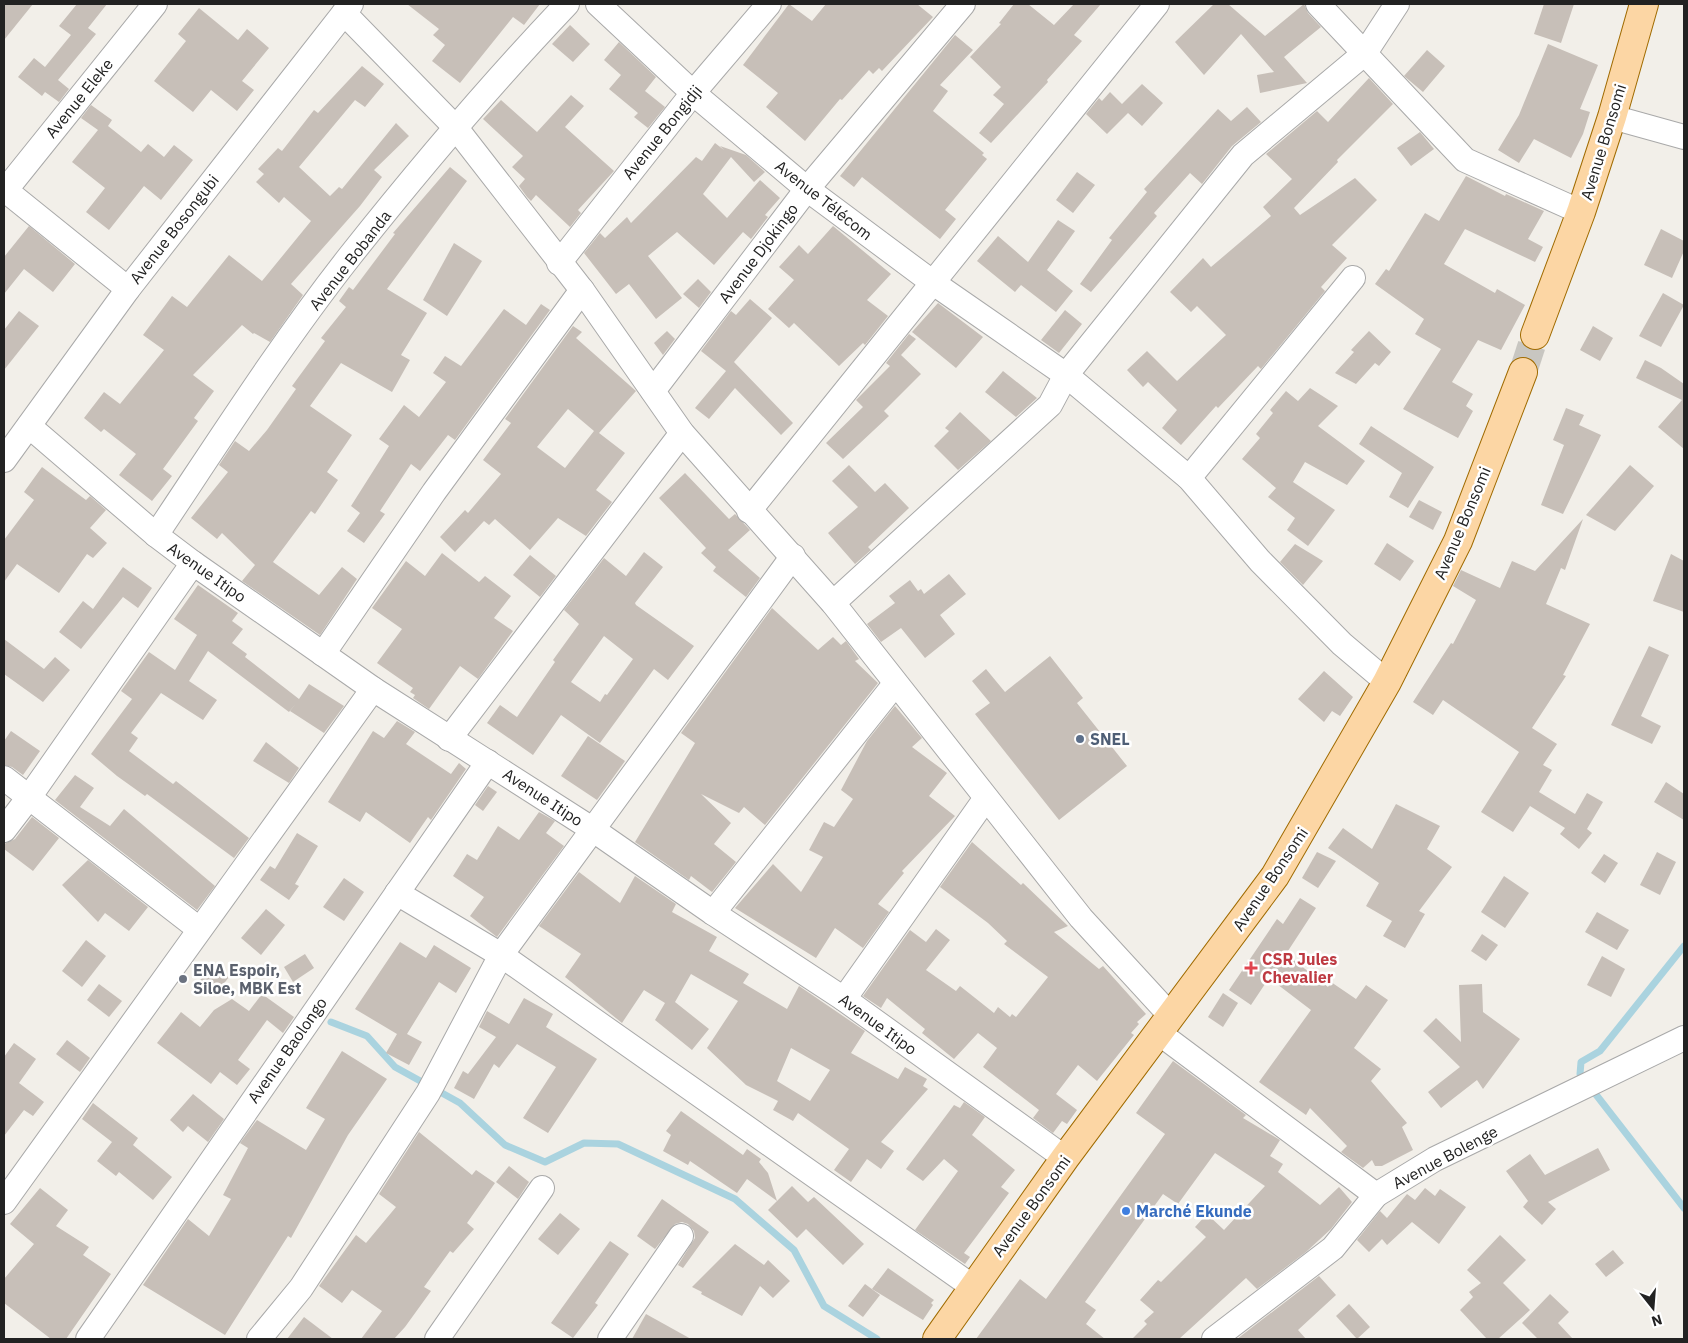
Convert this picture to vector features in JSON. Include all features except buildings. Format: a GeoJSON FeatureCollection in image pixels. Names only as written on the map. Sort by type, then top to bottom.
{"type":"FeatureCollection","features":[{"type":"Feature","properties":{"kind":"main road","name":"Avenue Bonsomi"},"geometry":{"type":"LineString","coordinates":[[1535,335],[1581,212],[1612,117],[1644,4]]}},
{"type":"Feature","properties":{"kind":"main road","name":"Avenue Bonsomi"},"geometry":{"type":"LineString","coordinates":[[939,1337],[1065,1158],[1275,876],[1387,682],[1458,541],[1523,372]]}},
{"type":"Feature","properties":{"kind":"street","name":"Avenue Eleke"},"geometry":{"type":"LineString","coordinates":[[4,190],[155,4]]}},
{"type":"Feature","properties":{"kind":"street","name":"Avenue Bobanda"},"geometry":{"type":"LineString","coordinates":[[156,536],[255,387],[350,257],[510,64],[568,4]]}},
{"type":"Feature","properties":{"kind":"street","name":"Avenue Télécom"},"geometry":{"type":"LineString","coordinates":[[598,4],[693,93],[807,189],[932,282],[1066,374],[1189,478],[1260,561],[1342,644],[1387,682]]}},
{"type":"Feature","properties":{"kind":"street","name":"Avenue Bongidji"},"geometry":{"type":"LineString","coordinates":[[559,263],[693,93],[768,4]]}},
{"type":"Feature","properties":{"kind":"street","name":"Avenue Djokingo"},"geometry":{"type":"LineString","coordinates":[[653,390],[807,189],[964,4]]}},
{"type":"Feature","properties":{"kind":"street"},"geometry":{"type":"LineString","coordinates":[[749,511],[1157,4]]}},
{"type":"Feature","properties":{"kind":"street"},"geometry":{"type":"LineString","coordinates":[[1318,4],[1465,160],[1581,212]]}},
{"type":"Feature","properties":{"kind":"street"},"geometry":{"type":"LineString","coordinates":[[833,602],[1050,405],[1066,374],[1243,155],[1365,53],[1397,4]]}},
{"type":"Feature","properties":{"kind":"street"},"geometry":{"type":"LineString","coordinates":[[347,8],[456,128],[559,263],[582,290],[682,433],[749,511],[793,556],[833,602],[1165,1024],[1376,1195]]}},
{"type":"Feature","properties":{"kind":"street","name":"Avenue Bosongubi"},"geometry":{"type":"LineString","coordinates":[[4,460],[128,288],[347,8]]}},
{"type":"Feature","properties":{"kind":"street"},"geometry":{"type":"LineString","coordinates":[[1612,117],[1684,137]]}},
{"type":"Feature","properties":{"kind":"street"},"geometry":{"type":"LineString","coordinates":[[4,190],[128,288]]}},
{"type":"Feature","properties":{"kind":"street"},"geometry":{"type":"LineString","coordinates":[[1189,478],[1353,278]]}},
{"type":"Feature","properties":{"kind":"street"},"geometry":{"type":"LineString","coordinates":[[323,654],[434,492],[582,290]]}},
{"type":"Feature","properties":{"kind":"street","name":"Avenue Itipo"},"geometry":{"type":"LineString","coordinates":[[29,426],[156,536],[193,563],[373,689],[592,829],[713,913],[844,999],[1065,1158]]}},
{"type":"Feature","properties":{"kind":"street"},"geometry":{"type":"LineString","coordinates":[[449,739],[682,433]]}},
{"type":"Feature","properties":{"kind":"street"},"geometry":{"type":"LineString","coordinates":[[259,1339],[301,1288],[428,1093],[502,955],[592,829],[793,556]]}},
{"type":"Feature","properties":{"kind":"street"},"geometry":{"type":"LineString","coordinates":[[4,830],[30,796],[193,563]]}},
{"type":"Feature","properties":{"kind":"street"},"geometry":{"type":"LineString","coordinates":[[713,913],[896,684]]}},
{"type":"Feature","properties":{"kind":"street"},"geometry":{"type":"LineString","coordinates":[[4,1202],[373,689]]}},
{"type":"Feature","properties":{"kind":"street","name":"Avenue Baolongo"},"geometry":{"type":"LineString","coordinates":[[88,1339],[488,762]]}},
{"type":"Feature","properties":{"kind":"street"},"geometry":{"type":"LineString","coordinates":[[4,778],[30,796],[199,929]]}},
{"type":"Feature","properties":{"kind":"street"},"geometry":{"type":"LineString","coordinates":[[844,999],[986,798]]}},
{"type":"Feature","properties":{"kind":"street"},"geometry":{"type":"LineString","coordinates":[[397,893],[502,955],[973,1287]]}},
{"type":"Feature","properties":{"kind":"street","name":"Avenue Bolenge"},"geometry":{"type":"LineString","coordinates":[[1214,1339],[1333,1248],[1376,1195],[1435,1159],[1684,1038]]}},
{"type":"Feature","properties":{"kind":"street"},"geometry":{"type":"LineString","coordinates":[[437,1339],[542,1188]]}},
{"type":"Feature","properties":{"kind":"street"},"geometry":{"type":"LineString","coordinates":[[610,1339],[681,1236]]}},
{"type":"Feature","properties":{"kind":"waterway"},"geometry":{"type":"LineString","coordinates":[[1684,946],[1600,1051],[1581,1062],[1580,1074],[1684,1208]]}},
{"type":"Feature","properties":{"kind":"waterway"},"geometry":{"type":"LineString","coordinates":[[331,1022],[367,1036],[395,1067],[460,1103],[505,1145],[545,1162],[584,1143],[618,1144],[735,1199],[794,1250],[824,1306],[877,1339]]}},
{"type":"Feature","properties":{"kind":"tunnel"},"geometry":{"type":"LineString","coordinates":[[1523,372],[1535,335]]}},
{"type":"Feature","properties":{"kind":"place","name":"SNEL"},"geometry":{"type":"Point","coordinates":[1080,739]}},
{"type":"Feature","properties":{"kind":"place","name":"CSR Jules Chevalier"},"geometry":{"type":"Point","coordinates":[1251,968]}},
{"type":"Feature","properties":{"kind":"place","name":"ENA Espoir, Siloe, MBK Est"},"geometry":{"type":"Point","coordinates":[183,979]}},
{"type":"Feature","properties":{"kind":"place","name":"Marché Ekunde"},"geometry":{"type":"Point","coordinates":[1126,1211]}}]}
